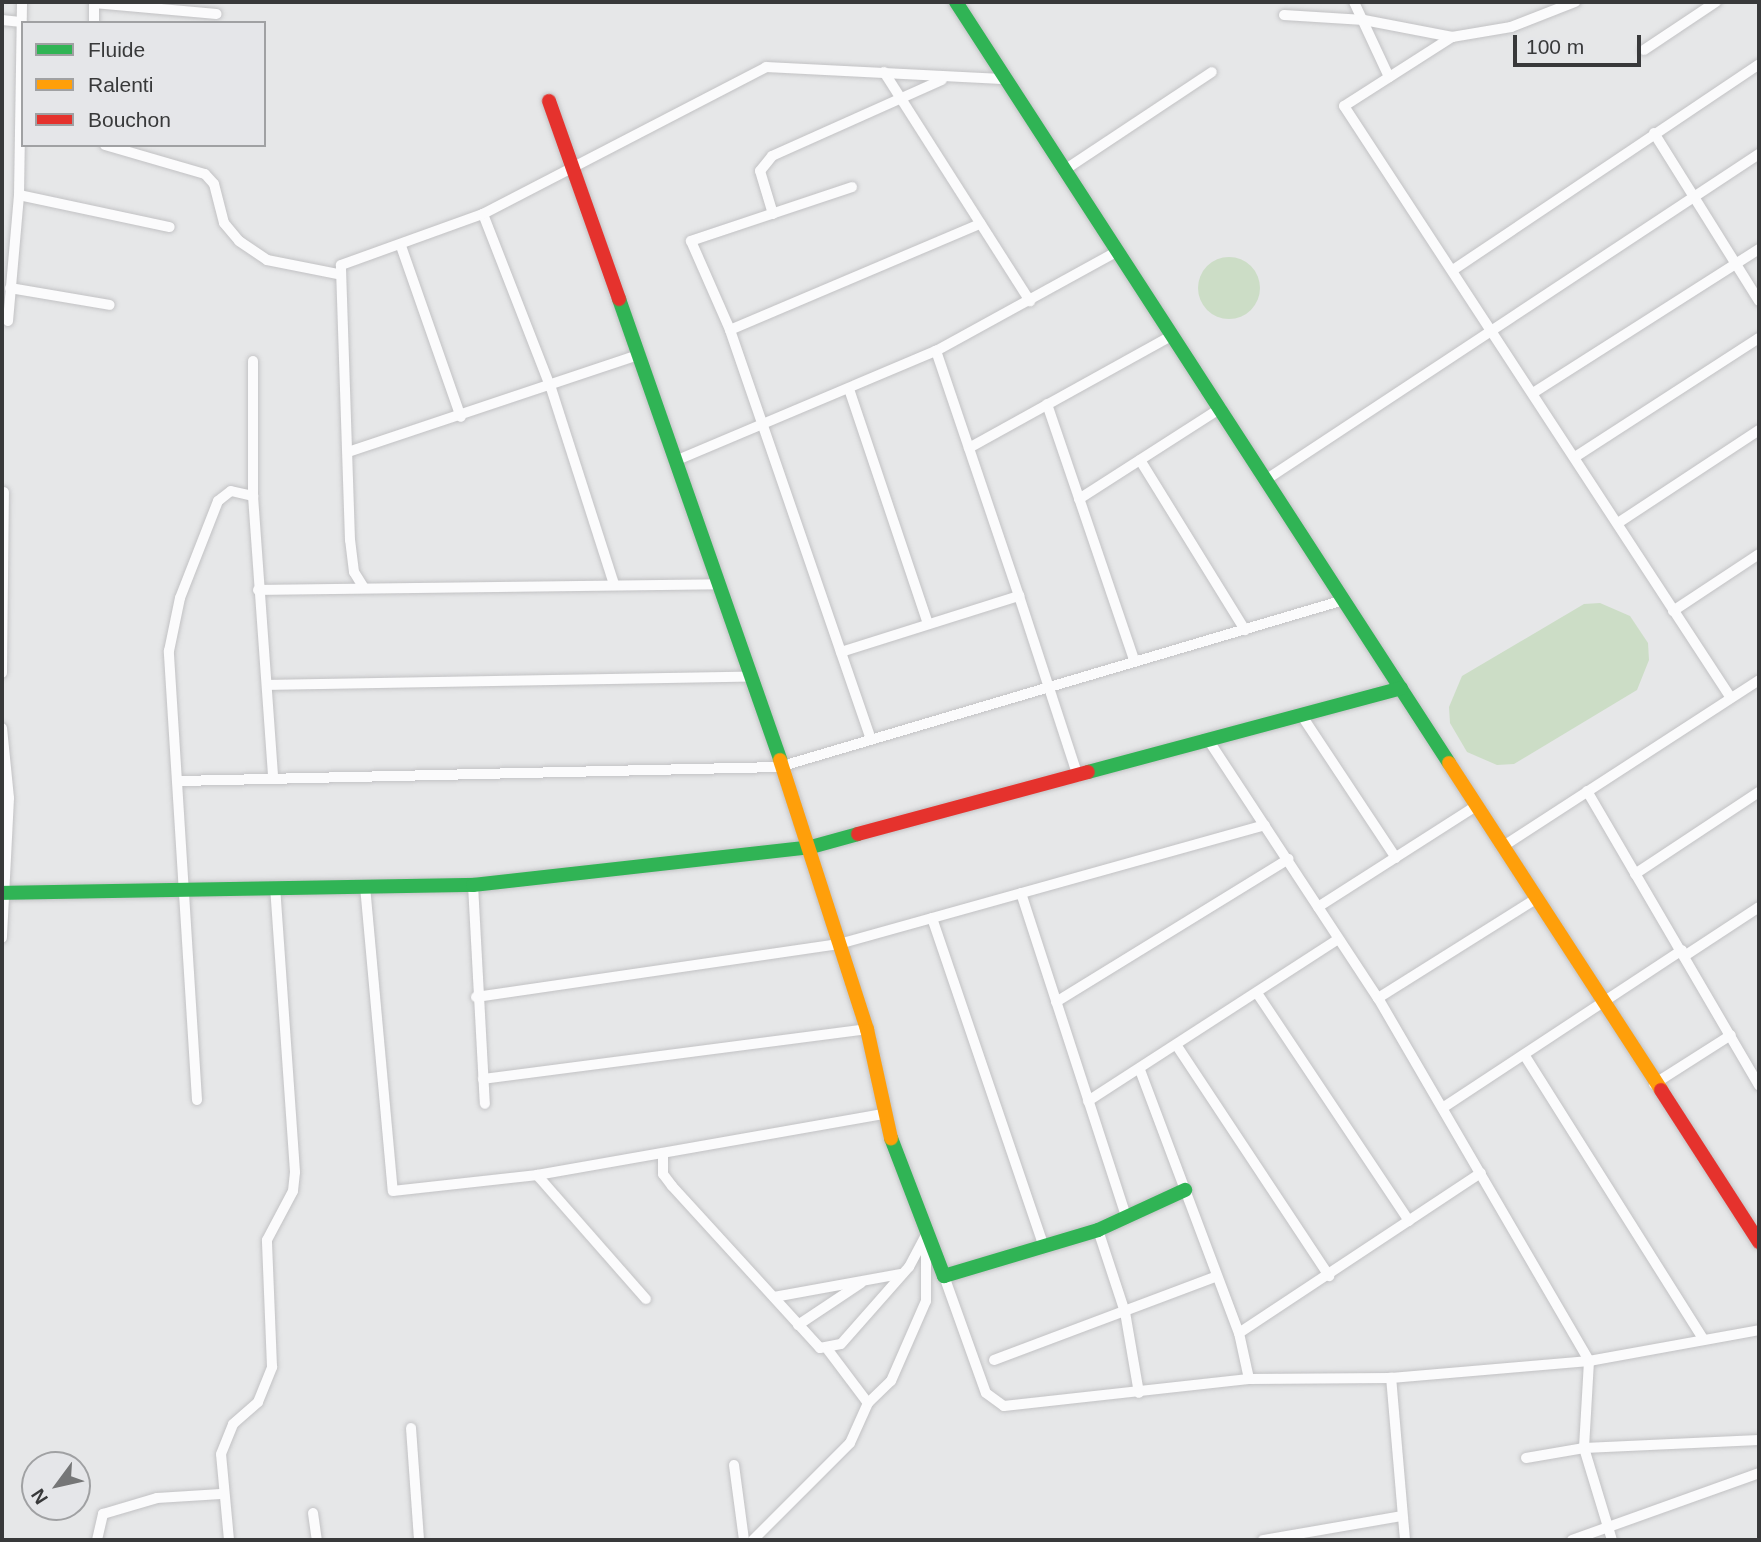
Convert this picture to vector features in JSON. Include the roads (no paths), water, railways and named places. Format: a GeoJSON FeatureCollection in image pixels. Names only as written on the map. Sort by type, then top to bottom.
{"type":"FeatureCollection","features":[{"type":"Feature","properties":{"kind":"street"},"geometry":{"type":"LineString","coordinates":[[21,75],[22,2]]}},
{"type":"Feature","properties":{"kind":"street"},"geometry":{"type":"LineString","coordinates":[[956,2],[1267,479],[1534,900],[1759,1242]]}},
{"type":"Feature","properties":{"kind":"street"},"geometry":{"type":"LineString","coordinates":[[1354,2],[1389,77]]}},
{"type":"Feature","properties":{"kind":"street"},"geometry":{"type":"LineString","coordinates":[[1284,15],[1364,20],[1452,37],[1511,27],[1575,2]]}},
{"type":"Feature","properties":{"kind":"street"},"geometry":{"type":"LineString","coordinates":[[1644,50],[1716,2]]}},
{"type":"Feature","properties":{"kind":"street"},"geometry":{"type":"LineString","coordinates":[[94,21],[94,3],[217,14]]}},
{"type":"Feature","properties":{"kind":"street"},"geometry":{"type":"LineString","coordinates":[[2,20],[20,22]]}},
{"type":"Feature","properties":{"kind":"street"},"geometry":{"type":"LineString","coordinates":[[1452,37],[1344,106],[1731,698]]}},
{"type":"Feature","properties":{"kind":"street"},"geometry":{"type":"LineString","coordinates":[[1452,270],[1759,64]]}},
{"type":"Feature","properties":{"kind":"street"},"geometry":{"type":"LineString","coordinates":[[364,588],[354,572],[350,540],[338,274],[348,261],[401,246],[483,214],[766,67],[884,72],[944,79],[1007,79]]}},
{"type":"Feature","properties":{"kind":"street"},"geometry":{"type":"LineString","coordinates":[[884,72],[899,100],[1030,301]]}},
{"type":"Feature","properties":{"kind":"street"},"geometry":{"type":"LineString","coordinates":[[1066,169],[1212,72]]}},
{"type":"Feature","properties":{"kind":"street"},"geometry":{"type":"LineString","coordinates":[[773,214],[761,164],[944,79]]}},
{"type":"Feature","properties":{"kind":"street"},"geometry":{"type":"LineString","coordinates":[[549,101],[779,767],[810,847],[867,1030],[883,1114],[927,1235],[934,1262],[944,1276],[995,1401],[1024,1405],[1249,1378],[1391,1378],[1589,1361],[1759,1330]]}},
{"type":"Feature","properties":{"kind":"street"},"geometry":{"type":"LineString","coordinates":[[1654,133],[1759,301]]}},
{"type":"Feature","properties":{"kind":"street"},"geometry":{"type":"LineString","coordinates":[[8,321],[10,288],[7,271],[19,195],[21,147]]}},
{"type":"Feature","properties":{"kind":"street"},"geometry":{"type":"LineString","coordinates":[[112,147],[205,174],[214,184],[224,223],[247,247],[298,270],[338,274]]}},
{"type":"Feature","properties":{"kind":"street"},"geometry":{"type":"LineString","coordinates":[[1267,479],[1759,154]]}},
{"type":"Feature","properties":{"kind":"street"},"geometry":{"type":"LineString","coordinates":[[852,187],[691,241],[730,330],[871,739]]}},
{"type":"Feature","properties":{"kind":"street"},"geometry":{"type":"LineString","coordinates":[[19,195],[170,227]]}},
{"type":"Feature","properties":{"kind":"street"},"geometry":{"type":"LineString","coordinates":[[483,214],[551,388],[614,584]]}},
{"type":"Feature","properties":{"kind":"street"},"geometry":{"type":"LineString","coordinates":[[730,330],[980,224]]}},
{"type":"Feature","properties":{"kind":"street"},"geometry":{"type":"LineString","coordinates":[[401,246],[461,417]]}},
{"type":"Feature","properties":{"kind":"street"},"geometry":{"type":"LineString","coordinates":[[1533,393],[1759,249]]}},
{"type":"Feature","properties":{"kind":"street"},"geometry":{"type":"LineString","coordinates":[[675,461],[936,351],[1118,250]]}},
{"type":"Feature","properties":{"kind":"street"},"geometry":{"type":"LineString","coordinates":[[10,288],[110,305]]}},
{"type":"Feature","properties":{"kind":"street"},"geometry":{"type":"LineString","coordinates":[[968,448],[1173,335]]}},
{"type":"Feature","properties":{"kind":"street"},"geometry":{"type":"LineString","coordinates":[[1575,457],[1759,338]]}},
{"type":"Feature","properties":{"kind":"street"},"geometry":{"type":"LineString","coordinates":[[936,351],[1078,777]]}},
{"type":"Feature","properties":{"kind":"street"},"geometry":{"type":"LineString","coordinates":[[348,452],[551,388],[638,355]]}},
{"type":"Feature","properties":{"kind":"street"},"geometry":{"type":"LineString","coordinates":[[253,361],[253,496],[273,774]]}},
{"type":"Feature","properties":{"kind":"street"},"geometry":{"type":"LineString","coordinates":[[849,389],[928,625]]}},
{"type":"Feature","properties":{"kind":"street"},"geometry":{"type":"LineString","coordinates":[[1047,404],[1134,660]]}},
{"type":"Feature","properties":{"kind":"street"},"geometry":{"type":"LineString","coordinates":[[1079,499],[1221,408]]}},
{"type":"Feature","properties":{"kind":"street"},"geometry":{"type":"LineString","coordinates":[[1618,523],[1759,430]]}},
{"type":"Feature","properties":{"kind":"street"},"geometry":{"type":"LineString","coordinates":[[1140,460],[1245,630]]}},
{"type":"Feature","properties":{"kind":"street"},"geometry":{"type":"LineString","coordinates":[[197,1100],[181,890],[180,781],[169,684],[180,598],[218,501],[231,491],[253,496]]}},
{"type":"Feature","properties":{"kind":"street"},"geometry":{"type":"LineString","coordinates":[[2,673],[3,501]]}},
{"type":"Feature","properties":{"kind":"street"},"geometry":{"type":"LineString","coordinates":[[1673,611],[1759,554]]}},
{"type":"Feature","properties":{"kind":"street"},"geometry":{"type":"LineString","coordinates":[[258,590],[716,584]]}},
{"type":"Feature","properties":{"kind":"street"},"geometry":{"type":"LineString","coordinates":[[841,652],[1019,596]]}},
{"type":"Feature","properties":{"kind":"street"},"geometry":{"type":"LineString","coordinates":[[180,781],[273,774],[779,767],[1344,600]]}},
{"type":"Feature","properties":{"kind":"street"},"geometry":{"type":"LineString","coordinates":[[268,685],[748,677]]}},
{"type":"Feature","properties":{"kind":"street"},"geometry":{"type":"LineString","coordinates":[[1502,847],[1759,680]]}},
{"type":"Feature","properties":{"kind":"street"},"geometry":{"type":"LineString","coordinates":[[3,893],[473,885],[810,847],[1401,688]]}},
{"type":"Feature","properties":{"kind":"street"},"geometry":{"type":"LineString","coordinates":[[1302,716],[1396,858]]}},
{"type":"Feature","properties":{"kind":"street"},"geometry":{"type":"LineString","coordinates":[[2,728],[5,798],[2,938]]}},
{"type":"Feature","properties":{"kind":"street"},"geometry":{"type":"LineString","coordinates":[[1209,741],[1378,998],[1444,1107],[1589,1361],[1584,1448],[1612,1540]]}},
{"type":"Feature","properties":{"kind":"street"},"geometry":{"type":"LineString","coordinates":[[1587,791],[1684,952],[1759,1084]]}},
{"type":"Feature","properties":{"kind":"street"},"geometry":{"type":"LineString","coordinates":[[1635,874],[1759,792]]}},
{"type":"Feature","properties":{"kind":"street"},"geometry":{"type":"LineString","coordinates":[[1318,907],[1476,806]]}},
{"type":"Feature","properties":{"kind":"street"},"geometry":{"type":"LineString","coordinates":[[476,997],[839,944],[1265,825]]}},
{"type":"Feature","properties":{"kind":"street"},"geometry":{"type":"LineString","coordinates":[[1056,1002],[1288,859]]}},
{"type":"Feature","properties":{"kind":"street"},"geometry":{"type":"LineString","coordinates":[[473,885],[476,997],[485,1104]]}},
{"type":"Feature","properties":{"kind":"street"},"geometry":{"type":"LineString","coordinates":[[365,886],[393,1191],[537,1175],[883,1114]]}},
{"type":"Feature","properties":{"kind":"street"},"geometry":{"type":"LineString","coordinates":[[229,1540],[221,1494],[223,1442],[258,1402],[272,1367],[267,1240],[293,1191],[295,1172],[275,888]]}},
{"type":"Feature","properties":{"kind":"street"},"geometry":{"type":"LineString","coordinates":[[1021,893],[1126,1217]]}},
{"type":"Feature","properties":{"kind":"street"},"geometry":{"type":"LineString","coordinates":[[1378,998],[1534,900]]}},
{"type":"Feature","properties":{"kind":"street"},"geometry":{"type":"LineString","coordinates":[[1444,1107],[1684,952],[1759,907]]}},
{"type":"Feature","properties":{"kind":"street"},"geometry":{"type":"LineString","coordinates":[[932,918],[1043,1244]]}},
{"type":"Feature","properties":{"kind":"street"},"geometry":{"type":"LineString","coordinates":[[1088,1101],[1140,1070],[1338,939]]}},
{"type":"Feature","properties":{"kind":"street"},"geometry":{"type":"LineString","coordinates":[[1257,993],[1409,1221]]}},
{"type":"Feature","properties":{"kind":"street"},"geometry":{"type":"LineString","coordinates":[[483,1079],[867,1030]]}},
{"type":"Feature","properties":{"kind":"street"},"geometry":{"type":"LineString","coordinates":[[1654,1084],[1731,1035]]}},
{"type":"Feature","properties":{"kind":"street"},"geometry":{"type":"LineString","coordinates":[[1177,1046],[1329,1276]]}},
{"type":"Feature","properties":{"kind":"street"},"geometry":{"type":"LineString","coordinates":[[1525,1056],[1703,1339]]}},
{"type":"Feature","properties":{"kind":"street"},"geometry":{"type":"LineString","coordinates":[[1140,1070],[1239,1333],[1249,1378]]}},
{"type":"Feature","properties":{"kind":"street"},"geometry":{"type":"LineString","coordinates":[[663,1154],[663,1174],[672,1186],[798,1325],[828,1350],[868,1403]]}},
{"type":"Feature","properties":{"kind":"street"},"geometry":{"type":"LineString","coordinates":[[1239,1333],[1482,1173]]}},
{"type":"Feature","properties":{"kind":"street"},"geometry":{"type":"LineString","coordinates":[[537,1175],[646,1299]]}},
{"type":"Feature","properties":{"kind":"street"},"geometry":{"type":"LineString","coordinates":[[944,1276],[1043,1244],[1098,1230],[1185,1189]]}},
{"type":"Feature","properties":{"kind":"street"},"geometry":{"type":"LineString","coordinates":[[1098,1230],[1125,1312],[1139,1393]]}},
{"type":"Feature","properties":{"kind":"street"},"geometry":{"type":"LineString","coordinates":[[828,1350],[841,1344],[905,1271],[927,1235]]}},
{"type":"Feature","properties":{"kind":"street"},"geometry":{"type":"LineString","coordinates":[[774,1297],[864,1281],[934,1262]]}},
{"type":"Feature","properties":{"kind":"street"},"geometry":{"type":"LineString","coordinates":[[753,1540],[850,1443],[868,1403],[906,1353],[926,1301],[934,1262]]}},
{"type":"Feature","properties":{"kind":"street"},"geometry":{"type":"LineString","coordinates":[[994,1360],[1217,1276]]}},
{"type":"Feature","properties":{"kind":"street"},"geometry":{"type":"LineString","coordinates":[[798,1325],[864,1281]]}},
{"type":"Feature","properties":{"kind":"street"},"geometry":{"type":"LineString","coordinates":[[1391,1378],[1405,1540]]}},
{"type":"Feature","properties":{"kind":"street"},"geometry":{"type":"LineString","coordinates":[[411,1428],[419,1540]]}},
{"type":"Feature","properties":{"kind":"street"},"geometry":{"type":"LineString","coordinates":[[1526,1458],[1584,1448],[1759,1440]]}},
{"type":"Feature","properties":{"kind":"street"},"geometry":{"type":"LineString","coordinates":[[734,1465],[744,1540]]}},
{"type":"Feature","properties":{"kind":"street"},"geometry":{"type":"LineString","coordinates":[[1572,1540],[1759,1473]]}},
{"type":"Feature","properties":{"kind":"street"},"geometry":{"type":"LineString","coordinates":[[97,1540],[103,1514],[157,1498],[221,1494]]}},
{"type":"Feature","properties":{"kind":"street"},"geometry":{"type":"LineString","coordinates":[[313,1513],[317,1540]]}},
{"type":"Feature","properties":{"kind":"street"},"geometry":{"type":"LineString","coordinates":[[1263,1540],[1402,1516]]}}]}
